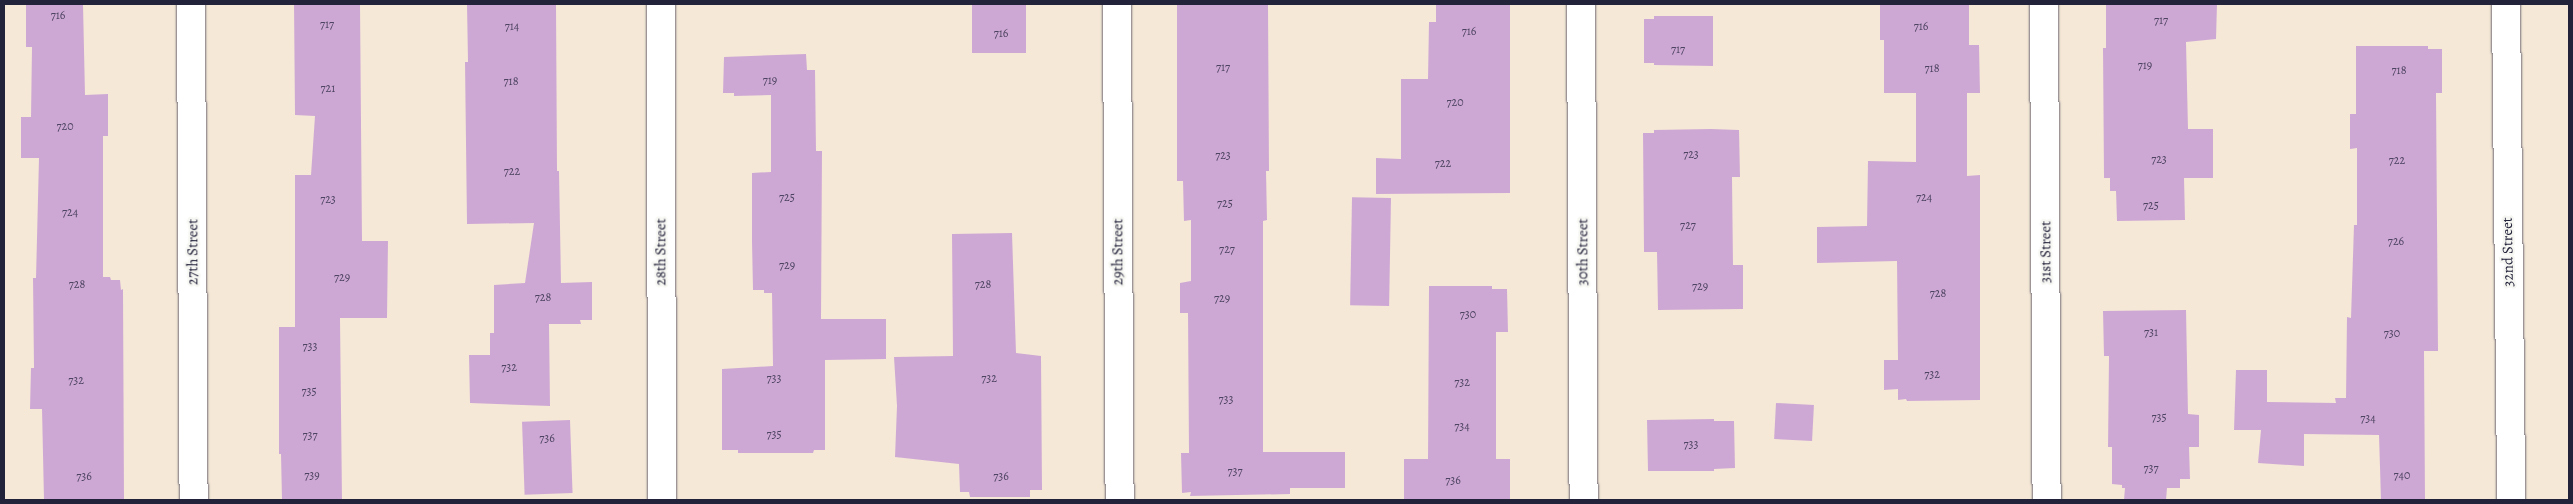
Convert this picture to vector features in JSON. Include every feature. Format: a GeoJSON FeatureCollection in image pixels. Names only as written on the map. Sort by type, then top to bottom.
{"type":"FeatureCollection","features":[{"type":"Feature","properties":{"kind":"street","name":"27th Street"},"geometry":{"type":"LineString","coordinates":[[191,4],[194,500]]}},
{"type":"Feature","properties":{"kind":"street","name":"28th Street"},"geometry":{"type":"LineString","coordinates":[[660,4],[662,500]]}},
{"type":"Feature","properties":{"kind":"street","name":"29th Street"},"geometry":{"type":"LineString","coordinates":[[1117,4],[1120,500]]}},
{"type":"Feature","properties":{"kind":"street","name":"30th Street"},"geometry":{"type":"LineString","coordinates":[[1581,4],[1584,500]]}},
{"type":"Feature","properties":{"kind":"street","name":"31st Street"},"geometry":{"type":"LineString","coordinates":[[2044,4],[2048,500]]}},
{"type":"Feature","properties":{"kind":"street","name":"32nd Street"},"geometry":{"type":"LineString","coordinates":[[2506,4],[2510,500]]}},
{"type":"Feature","properties":{"kind":"building"},"geometry":{"type":"Polygon","coordinates":[[[26,4],[83,4],[85,95],[108,94],[108,136],[103,136],[103,277],[110,277],[111,280],[120,280],[121,290],[123,289],[124,499],[44,500],[42,409],[30,409],[31,368],[34,368],[33,278],[36,278],[39,158],[21,158],[21,117],[31,117],[32,47],[26,47],[26,4]]]}},
{"type":"Feature","properties":{"kind":"building"},"geometry":{"type":"Polygon","coordinates":[[[294,4],[360,4],[362,241],[388,241],[387,318],[340,318],[342,500],[282,500],[281,454],[279,454],[279,327],[295,327],[295,175],[311,175],[315,116],[295,115],[294,4]]]}},
{"type":"Feature","properties":{"kind":"building"},"geometry":{"type":"Polygon","coordinates":[[[467,4],[556,4],[557,171],[559,171],[561,283],[592,282],[592,320],[580,320],[581,324],[549,324],[550,406],[470,403],[469,355],[490,355],[490,333],[494,333],[494,285],[525,283],[534,223],[467,224],[465,62],[468,62],[467,4]]]}},
{"type":"Feature","properties":{"kind":"building"},"geometry":{"type":"Polygon","coordinates":[[[972,4],[1026,4],[1026,53],[972,53],[972,4]]]}},
{"type":"Feature","properties":{"kind":"building"},"geometry":{"type":"Polygon","coordinates":[[[1177,4],[1268,4],[1269,171],[1266,171],[1267,220],[1263,221],[1263,452],[1345,452],[1345,488],[1290,488],[1290,494],[1190,496],[1191,492],[1182,493],[1181,453],[1189,453],[1188,313],[1180,313],[1180,283],[1191,281],[1191,220],[1184,221],[1183,181],[1177,181],[1177,4]]]}},
{"type":"Feature","properties":{"kind":"building"},"geometry":{"type":"Polygon","coordinates":[[[1436,4],[1510,4],[1510,193],[1376,194],[1376,158],[1401,159],[1401,79],[1428,79],[1429,22],[1436,22],[1436,4]]]}},
{"type":"Feature","properties":{"kind":"building"},"geometry":{"type":"Polygon","coordinates":[[[1880,4],[1969,4],[1969,45],[1979,45],[1980,93],[1967,93],[1967,176],[1980,175],[1980,400],[1907,401],[1906,399],[1898,400],[1898,389],[1884,390],[1884,360],[1898,360],[1897,261],[1817,263],[1817,227],[1867,226],[1868,161],[1916,162],[1916,93],[1884,93],[1884,40],[1880,40],[1880,4]]]}},
{"type":"Feature","properties":{"kind":"building"},"geometry":{"type":"Polygon","coordinates":[[[2106,4],[2217,4],[2216,39],[2186,42],[2188,129],[2213,129],[2213,178],[2184,178],[2185,220],[2117,221],[2116,191],[2110,191],[2110,178],[2104,178],[2103,48],[2106,48],[2106,4]]]}},
{"type":"Feature","properties":{"kind":"building"},"geometry":{"type":"Polygon","coordinates":[[[1654,16],[1713,16],[1713,66],[1654,65],[1654,63],[1644,63],[1644,19],[1654,19],[1654,16]]]}},
{"type":"Feature","properties":{"kind":"building"},"geometry":{"type":"Polygon","coordinates":[[[2356,46],[2428,46],[2428,49],[2442,49],[2442,93],[2436,93],[2438,351],[2424,351],[2425,500],[2381,500],[2379,435],[2304,434],[2304,466],[2258,463],[2261,430],[2234,430],[2236,370],[2267,370],[2267,402],[2336,403],[2335,398],[2346,398],[2347,317],[2351,318],[2354,225],[2357,225],[2357,148],[2350,149],[2350,114],[2356,114],[2356,46]]]}},
{"type":"Feature","properties":{"kind":"building"},"geometry":{"type":"Polygon","coordinates":[[[806,54],[807,70],[815,70],[816,151],[822,151],[821,319],[886,319],[886,359],[825,360],[825,450],[814,450],[813,453],[738,453],[738,450],[722,450],[722,369],[773,366],[772,293],[764,293],[764,290],[753,290],[752,242],[752,173],[771,172],[771,95],[734,96],[734,93],[723,93],[724,57],[806,54]]]}},
{"type":"Feature","properties":{"kind":"building"},"geometry":{"type":"Polygon","coordinates":[[[1654,130],[1739,130],[1740,177],[1732,177],[1733,265],[1743,265],[1743,309],[1658,310],[1657,252],[1644,252],[1643,133],[1654,133],[1654,130]]]}},
{"type":"Feature","properties":{"kind":"building"},"geometry":{"type":"Polygon","coordinates":[[[1352,197],[1391,198],[1389,306],[1350,305],[1352,197]]]}},
{"type":"Feature","properties":{"kind":"building"},"geometry":{"type":"Polygon","coordinates":[[[1012,233],[1016,353],[1041,356],[1042,490],[1030,490],[1030,497],[970,497],[969,492],[960,492],[959,464],[895,457],[897,406],[894,357],[953,356],[952,234],[1012,233]]]}},
{"type":"Feature","properties":{"kind":"building"},"geometry":{"type":"Polygon","coordinates":[[[1429,286],[1492,286],[1492,289],[1507,289],[1508,332],[1496,332],[1496,459],[1510,459],[1510,500],[1404,500],[1404,459],[1428,459],[1429,286]]]}},
{"type":"Feature","properties":{"kind":"building"},"geometry":{"type":"Polygon","coordinates":[[[2186,310],[2188,414],[2199,415],[2199,447],[2189,447],[2190,479],[2180,479],[2180,488],[2167,488],[2166,500],[2124,500],[2125,488],[2122,488],[2122,485],[2112,484],[2112,447],[2108,447],[2109,356],[2104,356],[2103,311],[2186,310]]]}},
{"type":"Feature","properties":{"kind":"building"},"geometry":{"type":"Polygon","coordinates":[[[1776,403],[1814,405],[1812,441],[1774,439],[1776,403]]]}},
{"type":"Feature","properties":{"kind":"building"},"geometry":{"type":"Polygon","coordinates":[[[1714,419],[1714,421],[1734,421],[1735,468],[1714,469],[1714,471],[1648,471],[1647,420],[1714,419]]]}},
{"type":"Feature","properties":{"kind":"building"},"geometry":{"type":"Polygon","coordinates":[[[570,420],[573,493],[525,495],[522,422],[570,420]]]}}]}
